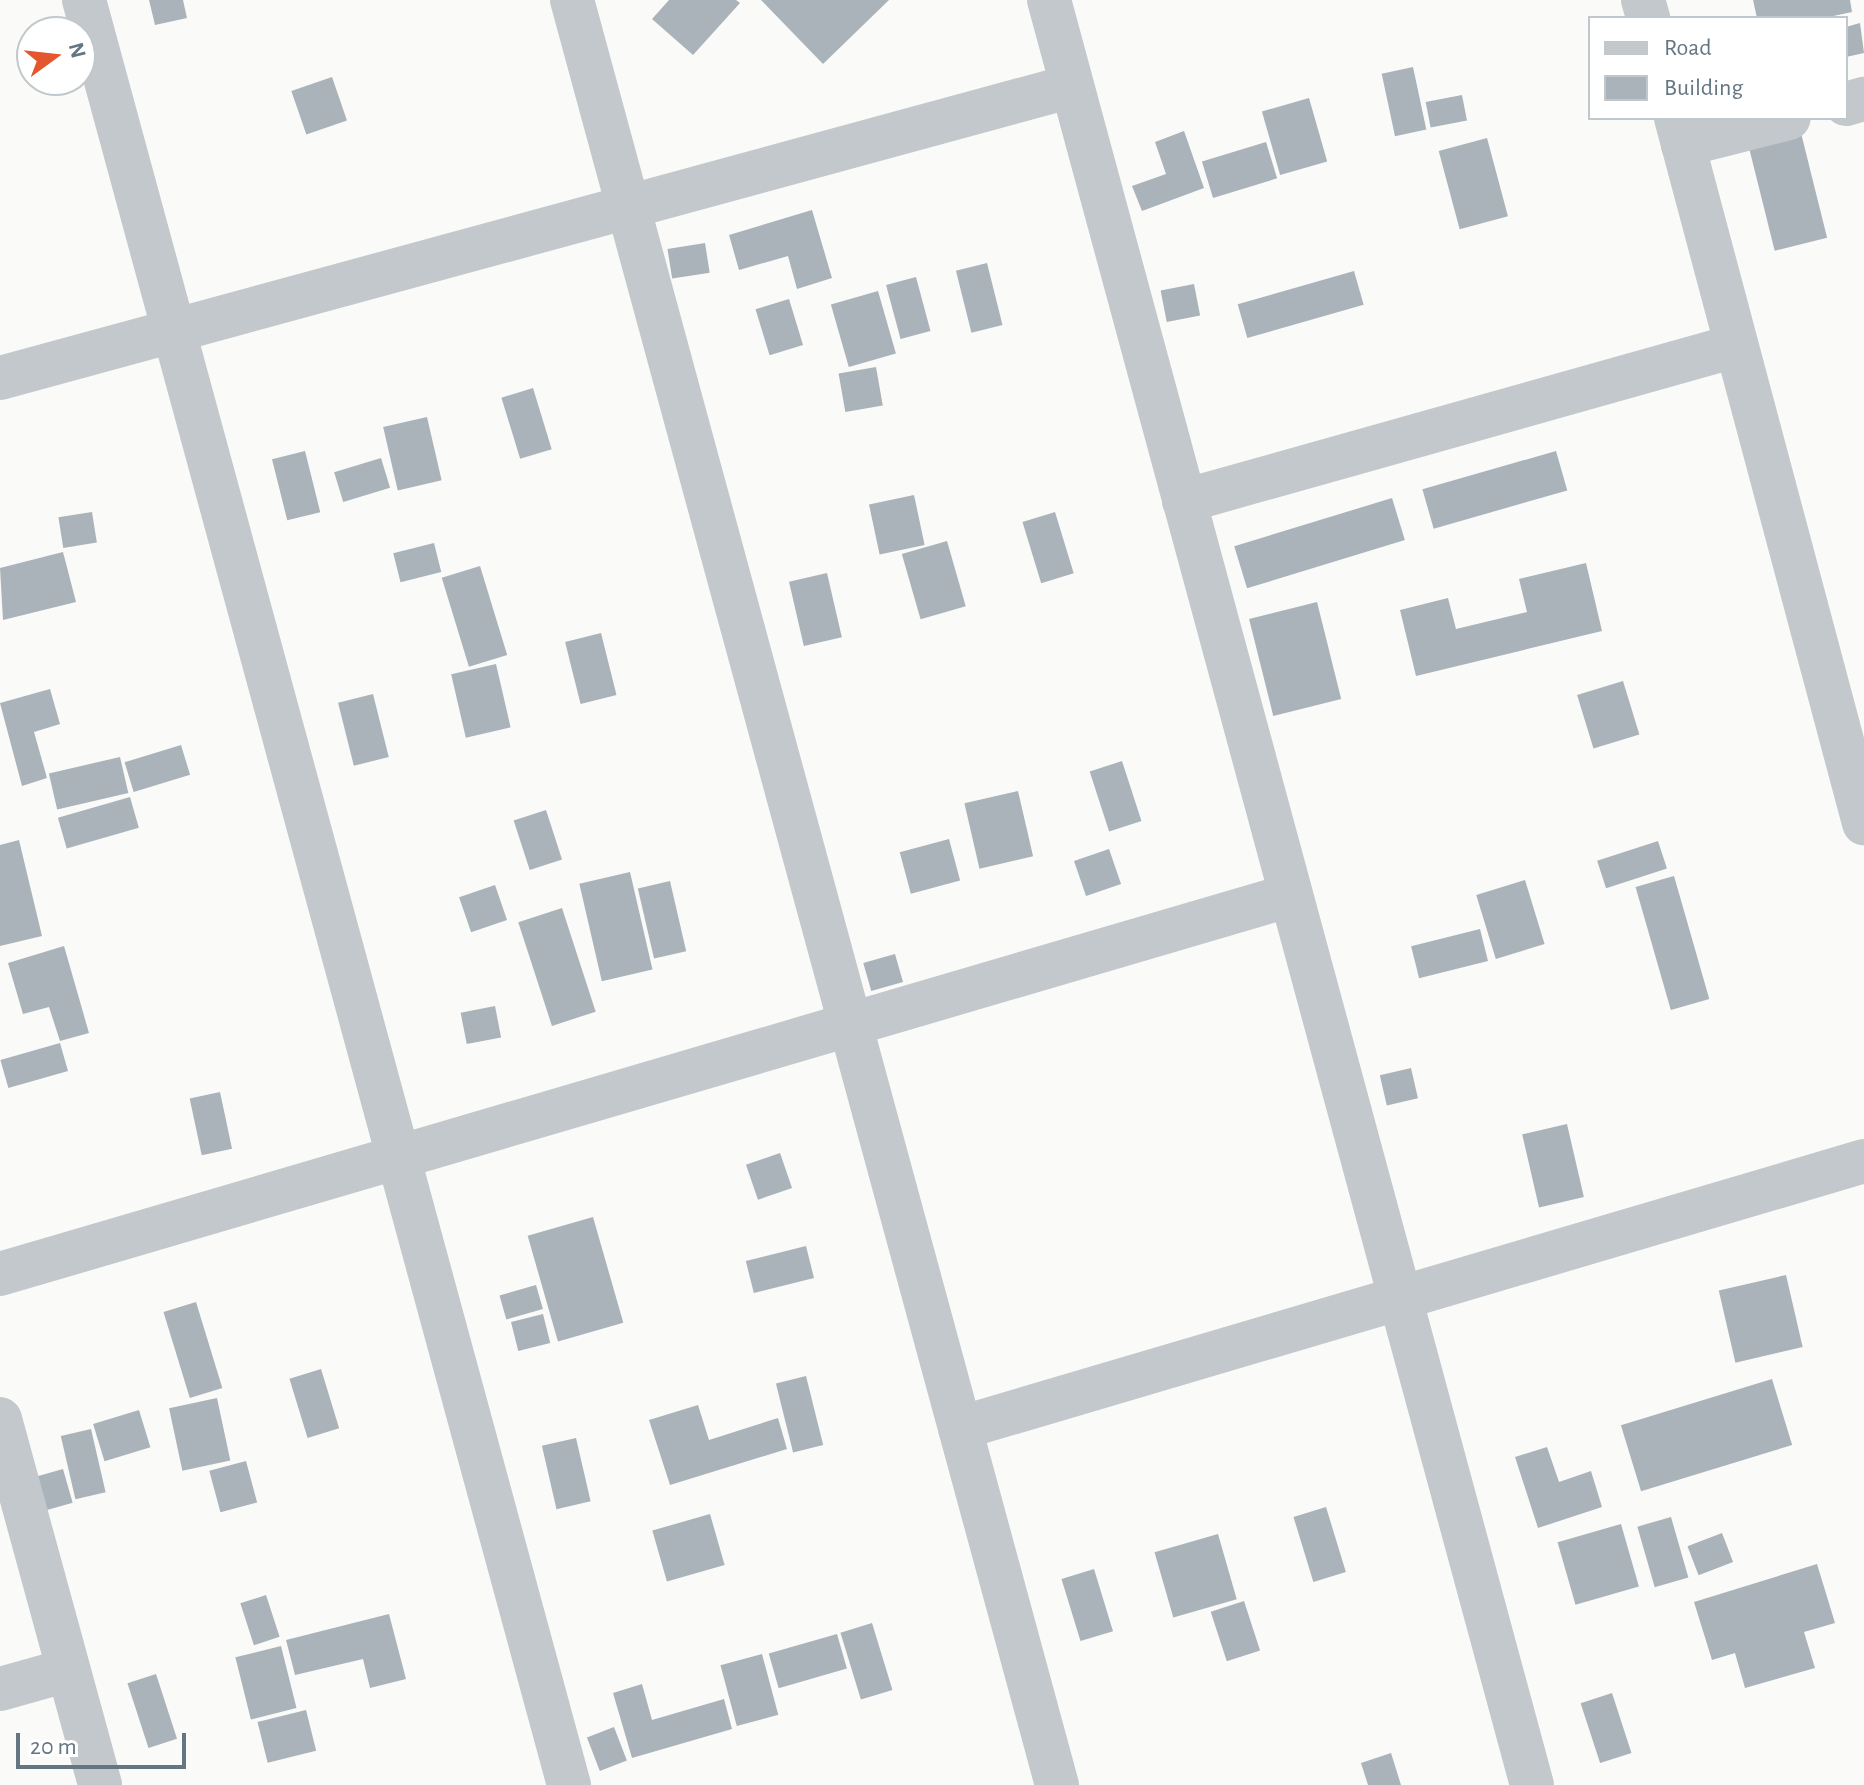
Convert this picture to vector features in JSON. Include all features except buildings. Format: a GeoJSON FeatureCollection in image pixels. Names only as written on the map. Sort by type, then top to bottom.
{"type":"FeatureCollection","features":[{"type":"Feature","properties":{"kind":"street"},"geometry":{"type":"LineString","coordinates":[[84,0],[569,1785]]}},
{"type":"Feature","properties":{"kind":"street"},"geometry":{"type":"LineString","coordinates":[[572,0],[1057,1785]]}},
{"type":"Feature","properties":{"kind":"street"},"geometry":{"type":"LineString","coordinates":[[1049,0],[1532,1785]]}},
{"type":"Feature","properties":{"kind":"street"},"geometry":{"type":"LineString","coordinates":[[0,378],[1072,86]]}},
{"type":"Feature","properties":{"kind":"street"},"geometry":{"type":"LineString","coordinates":[[1772,120],[1679,131],[1864,823]]}},
{"type":"Feature","properties":{"kind":"street"},"geometry":{"type":"LineString","coordinates":[[1184,501],[1735,346]]}},
{"type":"Feature","properties":{"kind":"street"},"geometry":{"type":"LineString","coordinates":[[0,1274],[1291,895]]}},
{"type":"Feature","properties":{"kind":"street"},"geometry":{"type":"LineString","coordinates":[[960,1428],[1864,1161]]}},
{"type":"Feature","properties":{"kind":"street"},"geometry":{"type":"LineString","coordinates":[[0,1419],[100,1785]]}},
{"type":"Feature","properties":{"kind":"street"},"geometry":{"type":"LineString","coordinates":[[0,1689],[68,1670]]}}]}
